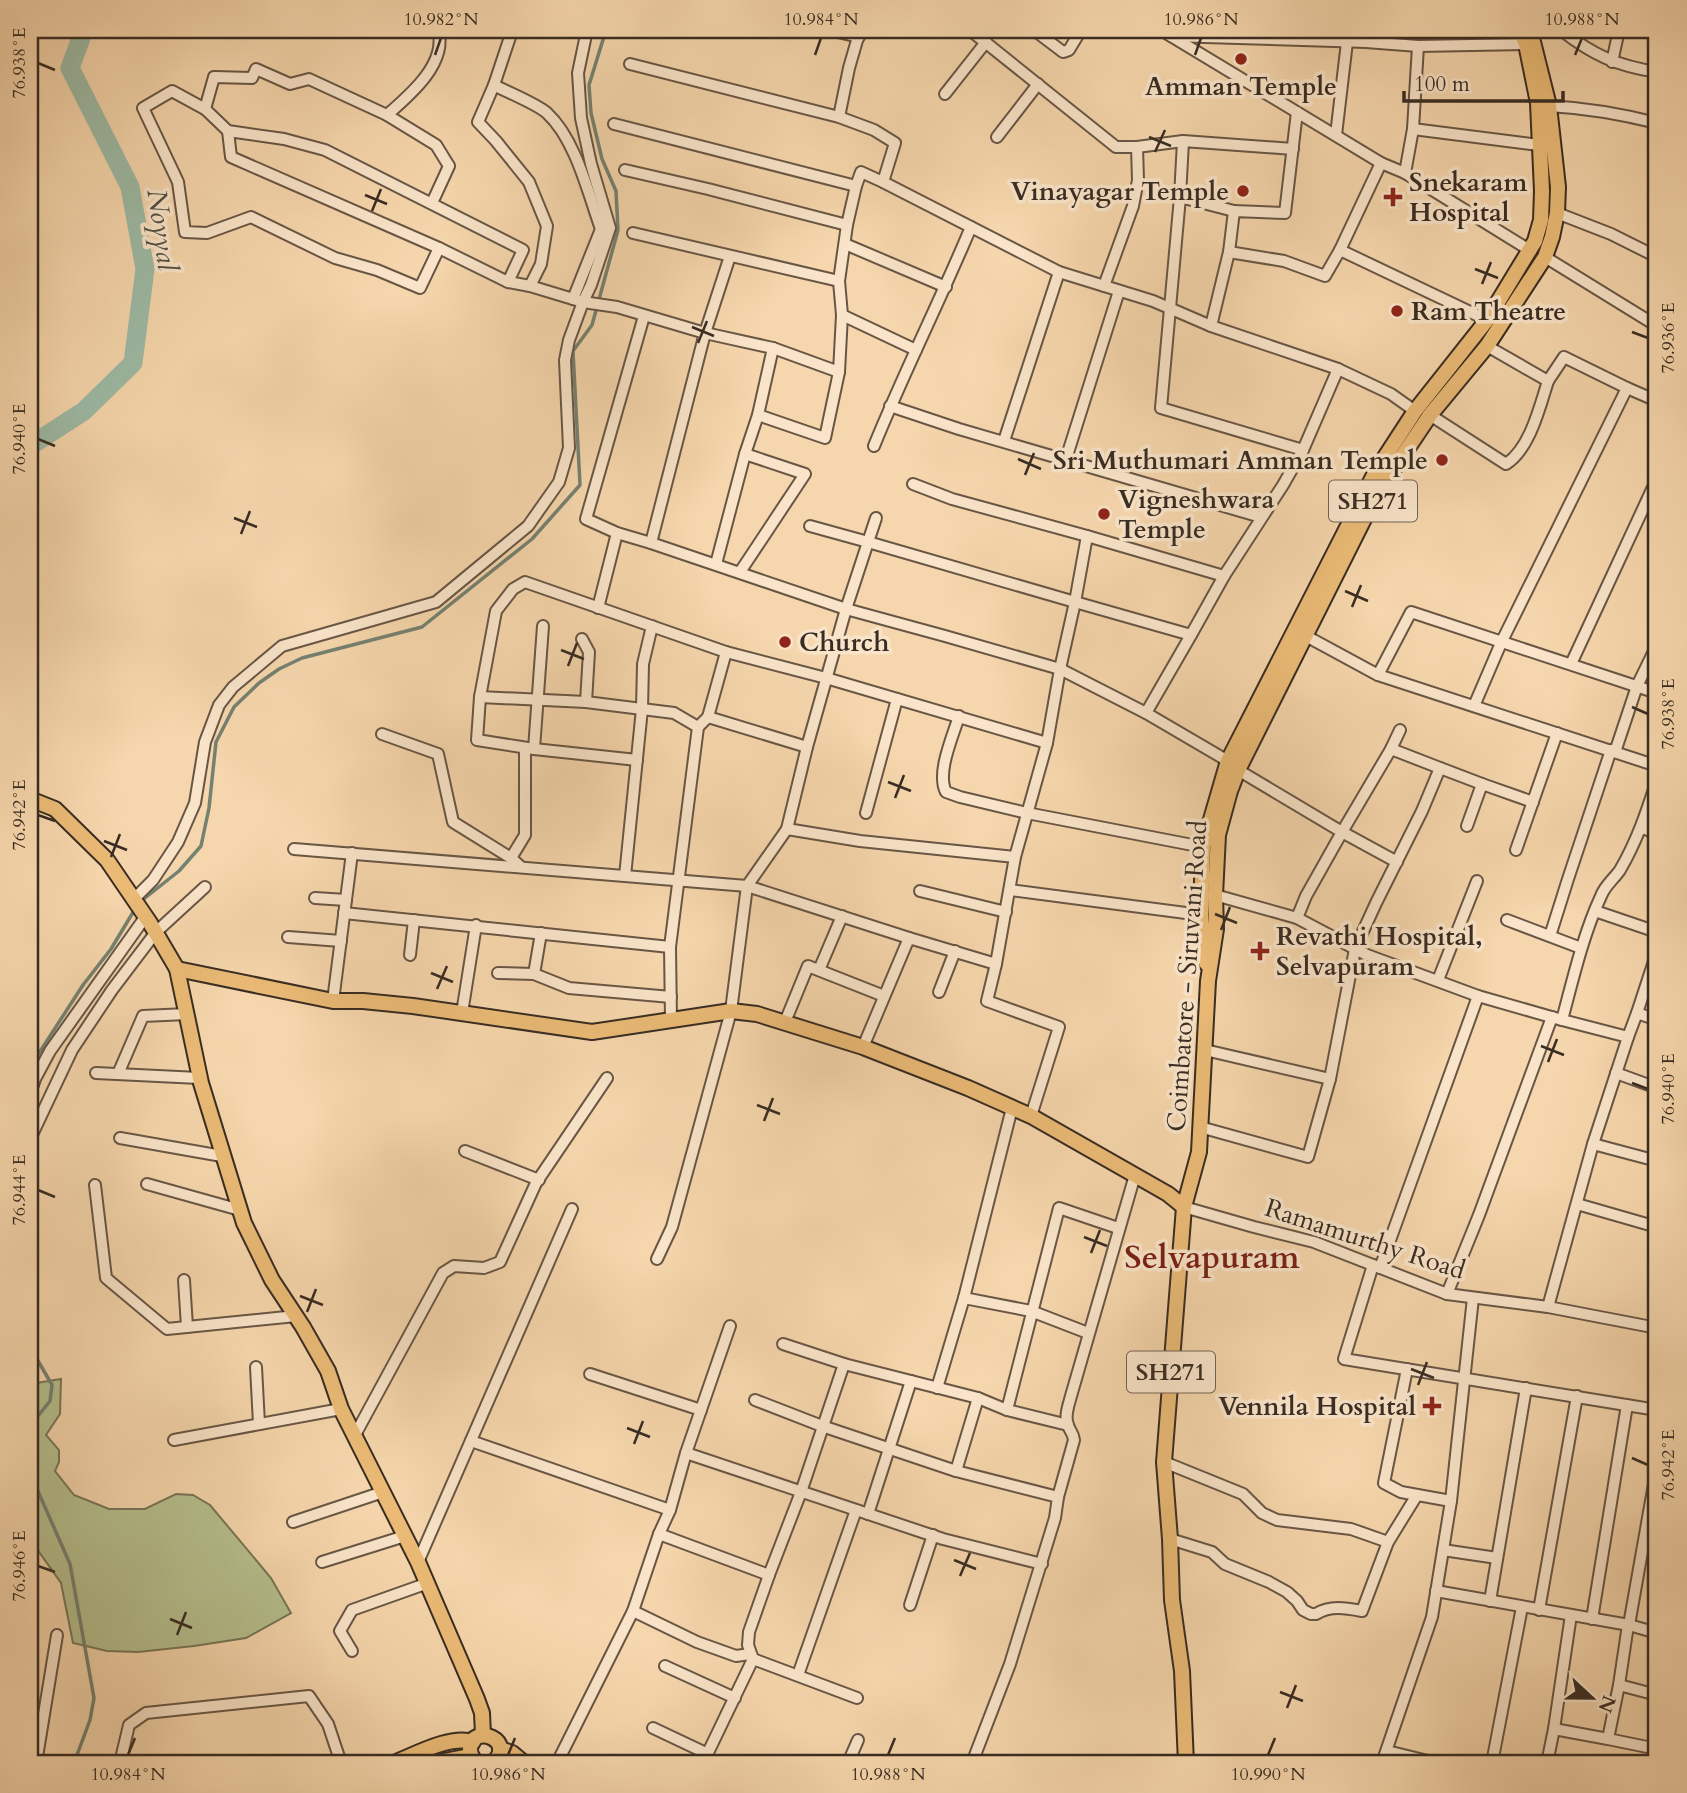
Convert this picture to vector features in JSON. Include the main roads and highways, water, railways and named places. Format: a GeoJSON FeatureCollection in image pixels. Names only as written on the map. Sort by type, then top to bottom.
{"type":"FeatureCollection","features":[{"type":"Feature","properties":{"kind":"main road"},"geometry":{"type":"LineString","coordinates":[[1208,981],[1201,915],[1203,847],[1233,766],[1376,471],[1415,411],[1487,320],[1535,241],[1541,220],[1542,191],[1538,103],[1526,44],[1520,30]]}},
{"type":"Feature","properties":{"kind":"main road","name":"Coimbatore - Siruvani Road"},"geometry":{"type":"LineString","coordinates":[[1186,1763],[1182,1671],[1172,1600],[1164,1462],[1184,1207],[1199,1152],[1208,981],[1216,929],[1217,835],[1230,791],[1233,766],[1306,636],[1375,497],[1430,415],[1487,346],[1545,257],[1557,213],[1558,187],[1549,106],[1530,30]]}},
{"type":"Feature","properties":{"kind":"main road"},"geometry":{"type":"LineString","coordinates":[[30,799],[55,809],[107,860],[156,932],[177,969],[200,1078],[244,1223],[272,1280],[328,1371],[341,1409],[428,1583],[482,1713],[476,1749]]}},
{"type":"Feature","properties":{"kind":"main road"},"geometry":{"type":"LineString","coordinates":[[177,969],[333,1001],[413,1006],[592,1032],[731,1011],[757,1014],[863,1047],[1031,1116],[1168,1194],[1184,1207]]}},
{"type":"Feature","properties":{"kind":"main road"},"geometry":{"type":"LineString","coordinates":[[1168,1194],[1183,1186],[1193,1175]]}},
{"type":"Feature","properties":{"kind":"main road"},"geometry":{"type":"LineString","coordinates":[[434,1763],[476,1749],[488,1735],[496,1740],[497,1759],[512,1753],[524,1763]]}},
{"type":"Feature","properties":{"kind":"main road"},"geometry":{"type":"LineString","coordinates":[[394,1763],[460,1739],[476,1749]]}},
{"type":"Feature","properties":{"kind":"waterway","name":"Noyyal"},"geometry":{"type":"LineString","coordinates":[[30,446],[84,411],[133,363],[145,269],[130,187],[70,68],[84,30]]}},
{"type":"Feature","properties":{"kind":"waterway"},"geometry":{"type":"LineString","coordinates":[[140,902],[179,871],[201,846],[209,808],[216,742],[234,707],[259,683],[302,658],[422,627],[532,539],[580,485],[573,351],[592,325],[618,230],[616,191],[602,159],[591,113],[589,85],[606,30]]}},
{"type":"Feature","properties":{"kind":"waterway"},"geometry":{"type":"LineString","coordinates":[[30,1067],[83,985],[111,949],[135,909]]}},
{"type":"Feature","properties":{"kind":"waterway"},"geometry":{"type":"LineString","coordinates":[[30,1347],[52,1385],[50,1401],[30,1426]]}},
{"type":"Feature","properties":{"kind":"waterway"},"geometry":{"type":"LineString","coordinates":[[30,1473],[70,1564],[94,1698],[90,1720],[74,1763]]}},
{"type":"Feature","properties":{"kind":"place","name":"Amman Temple"},"geometry":{"type":"Point","coordinates":[1241,59]}},
{"type":"Feature","properties":{"kind":"place","name":"Vinayagar Temple"},"geometry":{"type":"Point","coordinates":[1243,191]}},
{"type":"Feature","properties":{"kind":"place","name":"Snekaram Hospital"},"geometry":{"type":"Point","coordinates":[1393,197]}},
{"type":"Feature","properties":{"kind":"place","name":"Ram Theatre"},"geometry":{"type":"Point","coordinates":[1397,311]}},
{"type":"Feature","properties":{"kind":"place","name":"Sri Muthumari Amman Temple"},"geometry":{"type":"Point","coordinates":[1442,460]}},
{"type":"Feature","properties":{"kind":"place","name":"Vigneshwara Temple"},"geometry":{"type":"Point","coordinates":[1104,514]}},
{"type":"Feature","properties":{"kind":"place","name":"Church"},"geometry":{"type":"Point","coordinates":[785,642]}},
{"type":"Feature","properties":{"kind":"place","name":"Revathi Hospital, Selvapuram"},"geometry":{"type":"Point","coordinates":[1260,951]}},
{"type":"Feature","properties":{"kind":"place","name":"Vennila Hospital"},"geometry":{"type":"Point","coordinates":[1432,1406]}},
{"type":"Feature","properties":{"kind":"district","name":"Selvapuram"},"geometry":{"type":"Point","coordinates":[1212,1257]}}]}
